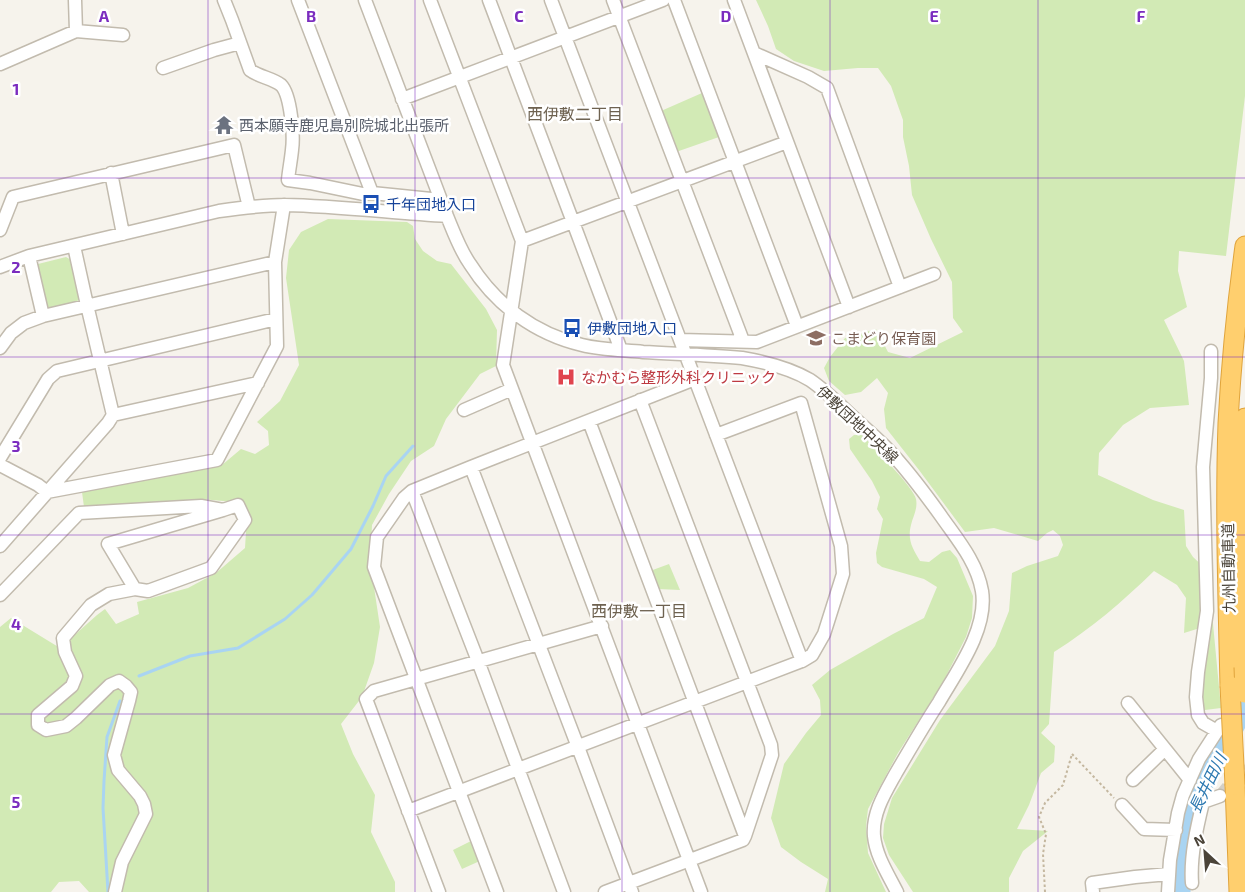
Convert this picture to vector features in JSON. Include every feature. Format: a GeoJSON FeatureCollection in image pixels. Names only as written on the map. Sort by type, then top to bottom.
{"type":"FeatureCollection","features":[{"type":"Feature","properties":{"kind":"highway","name":"九州自動車道"},"geometry":{"type":"LineString","coordinates":[[1240,689],[1227,498],[1228,423],[1233,353],[1245,246]]}},
{"type":"Feature","properties":{"kind":"highway","name":"九州自動車道"},"geometry":{"type":"LineString","coordinates":[[1239,892],[1228,791],[1244,667],[1245,418]]}},
{"type":"Feature","properties":{"kind":"street"},"geometry":{"type":"LineString","coordinates":[[76,0],[76,31]]}},
{"type":"Feature","properties":{"kind":"street"},"geometry":{"type":"LineString","coordinates":[[224,0],[250,70],[276,82],[286,91],[291,113],[292,148],[288,180],[363,194],[372,193],[440,200]]}},
{"type":"Feature","properties":{"kind":"street"},"geometry":{"type":"LineString","coordinates":[[298,0],[372,193]]}},
{"type":"Feature","properties":{"kind":"street","name":"伊敷団地中央線"},"geometry":{"type":"LineString","coordinates":[[365,0],[446,216],[458,243],[482,282],[512,312],[526,322],[551,335],[582,345],[621,350],[762,361],[790,370],[809,380],[826,392],[880,441],[906,469],[969,556],[978,574],[982,590],[982,616],[978,628],[965,659],[883,796],[874,823],[876,848],[897,892]]}},
{"type":"Feature","properties":{"kind":"street"},"geometry":{"type":"LineString","coordinates":[[430,0],[522,241],[503,365],[702,892]]}},
{"type":"Feature","properties":{"kind":"street"},"geometry":{"type":"LineString","coordinates":[[489,0],[621,350]]}},
{"type":"Feature","properties":{"kind":"street"},"geometry":{"type":"LineString","coordinates":[[551,0],[802,661]]}},
{"type":"Feature","properties":{"kind":"street"},"geometry":{"type":"LineString","coordinates":[[614,0],[743,342]]}},
{"type":"Feature","properties":{"kind":"street"},"geometry":{"type":"LineString","coordinates":[[402,99],[663,0]]}},
{"type":"Feature","properties":{"kind":"street"},"geometry":{"type":"LineString","coordinates":[[674,0],[797,326]]}},
{"type":"Feature","properties":{"kind":"street"},"geometry":{"type":"LineString","coordinates":[[734,0],[849,307]]}},
{"type":"Feature","properties":{"kind":"street"},"geometry":{"type":"LineString","coordinates":[[0,64],[76,31],[123,35]]}},
{"type":"Feature","properties":{"kind":"street"},"geometry":{"type":"LineString","coordinates":[[163,68],[240,43]]}},
{"type":"Feature","properties":{"kind":"street"},"geometry":{"type":"LineString","coordinates":[[754,53],[808,77],[827,88],[900,286]]}},
{"type":"Feature","properties":{"kind":"street"},"geometry":{"type":"LineString","coordinates":[[522,241],[787,142]]}},
{"type":"Feature","properties":{"kind":"street"},"geometry":{"type":"LineString","coordinates":[[0,230],[13,197],[234,145],[249,207]]}},
{"type":"Feature","properties":{"kind":"street"},"geometry":{"type":"LineString","coordinates":[[110,173],[123,234]]}},
{"type":"Feature","properties":{"kind":"street"},"geometry":{"type":"LineString","coordinates":[[0,465],[47,492],[217,460],[277,346],[274,262],[284,205]]}},
{"type":"Feature","properties":{"kind":"street"},"geometry":{"type":"LineString","coordinates":[[0,267],[29,256],[219,211],[249,207],[284,205],[328,207],[446,216]]}},
{"type":"Feature","properties":{"kind":"street"},"geometry":{"type":"LineString","coordinates":[[74,246],[113,415]]}},
{"type":"Feature","properties":{"kind":"street"},"geometry":{"type":"LineString","coordinates":[[29,256],[43,316]]}},
{"type":"Feature","properties":{"kind":"street"},"geometry":{"type":"LineString","coordinates":[[0,348],[11,334],[24,323],[43,316],[274,262]]}},
{"type":"Feature","properties":{"kind":"street"},"geometry":{"type":"LineString","coordinates":[[680,340],[757,342],[934,274]]}},
{"type":"Feature","properties":{"kind":"street"},"geometry":{"type":"LineString","coordinates":[[0,458],[48,379],[57,371],[276,320]]}},
{"type":"Feature","properties":{"kind":"street"},"geometry":{"type":"LineString","coordinates":[[1210,351],[1211,378],[1203,467],[1207,611],[1196,697],[1198,715],[1203,723],[1217,731]]}},
{"type":"Feature","properties":{"kind":"street"},"geometry":{"type":"LineString","coordinates":[[497,892],[374,566],[377,537],[404,498],[412,491],[695,379]]}},
{"type":"Feature","properties":{"kind":"street"},"geometry":{"type":"LineString","coordinates":[[0,546],[113,415],[258,383]]}},
{"type":"Feature","properties":{"kind":"street"},"geometry":{"type":"LineString","coordinates":[[464,410],[512,390]]}},
{"type":"Feature","properties":{"kind":"street"},"geometry":{"type":"LineString","coordinates":[[605,892],[630,888],[689,860],[742,840],[772,755],[771,745],[748,682],[640,400]]}},
{"type":"Feature","properties":{"kind":"street"},"geometry":{"type":"LineString","coordinates":[[408,811],[748,682],[802,661],[812,655],[824,634],[843,574],[841,546],[801,403],[716,435]]}},
{"type":"Feature","properties":{"kind":"street"},"geometry":{"type":"LineString","coordinates":[[590,421],[745,836]]}},
{"type":"Feature","properties":{"kind":"street"},"geometry":{"type":"LineString","coordinates":[[471,467],[630,888]]}},
{"type":"Feature","properties":{"kind":"street"},"geometry":{"type":"LineString","coordinates":[[412,491],[564,892]]}},
{"type":"Feature","properties":{"kind":"street"},"geometry":{"type":"LineString","coordinates":[[115,892],[122,862],[146,814],[140,796],[118,770],[114,755],[131,692],[119,681],[110,685],[66,726],[46,730],[38,725],[38,715],[72,686],[76,676],[65,652],[63,638],[91,605],[110,594],[135,589],[148,591],[212,568],[245,520],[238,505],[108,544],[135,589]]}},
{"type":"Feature","properties":{"kind":"street"},"geometry":{"type":"LineString","coordinates":[[0,595],[79,513],[201,506],[223,510]]}},
{"type":"Feature","properties":{"kind":"street"},"geometry":{"type":"LineString","coordinates":[[439,892],[366,699],[374,691],[602,626]]}},
{"type":"Feature","properties":{"kind":"street"},"geometry":{"type":"LineString","coordinates":[[1168,892],[1170,860],[1183,795],[1200,759],[1240,689]]}},
{"type":"Feature","properties":{"kind":"street"},"geometry":{"type":"LineString","coordinates":[[1128,703],[1190,780]]}},
{"type":"Feature","properties":{"kind":"street"},"geometry":{"type":"LineString","coordinates":[[1132,780],[1165,749]]}},
{"type":"Feature","properties":{"kind":"street"},"geometry":{"type":"LineString","coordinates":[[1183,795],[1203,802],[1228,791]]}},
{"type":"Feature","properties":{"kind":"street"},"geometry":{"type":"LineString","coordinates":[[1192,882],[1197,826],[1203,802]]}},
{"type":"Feature","properties":{"kind":"street"},"geometry":{"type":"LineString","coordinates":[[1122,805],[1144,829],[1176,830]]}},
{"type":"Feature","properties":{"kind":"street"},"geometry":{"type":"LineString","coordinates":[[1092,892],[1092,883],[1169,874]]}},
{"type":"Feature","properties":{"kind":"path"},"geometry":{"type":"LineString","coordinates":[[1045,892],[1043,854],[1046,834],[1040,817],[1045,803],[1063,785],[1072,754],[1122,805]]}},
{"type":"Feature","properties":{"kind":"green space"},"geometry":{"type":"Polygon","coordinates":[[[756,0],[1245,0],[1245,96],[1226,256],[1179,251],[1178,271],[1187,307],[1164,320],[1184,361],[1189,405],[1150,408],[1123,425],[1099,453],[1098,475],[1153,500],[1184,510],[1186,546],[1193,557],[1208,571],[1221,708],[1197,711],[1200,628],[1184,633],[1186,598],[1177,585],[1154,571],[1106,614],[1054,652],[1049,724],[1041,733],[1055,746],[1054,762],[1041,773],[1029,805],[1017,829],[1048,831],[1023,851],[1009,878],[1009,892],[913,892],[889,855],[883,838],[884,824],[892,798],[940,720],[995,646],[1009,611],[1012,573],[1058,556],[1063,545],[1060,536],[1053,530],[1038,541],[994,528],[965,532],[886,428],[884,409],[888,393],[877,378],[861,392],[845,395],[829,381],[824,368],[845,338],[876,329],[888,352],[910,358],[963,332],[953,318],[952,282],[912,195],[903,137],[903,120],[891,86],[878,68],[824,71],[794,61],[776,49],[756,0]]]}},
{"type":"Feature","properties":{"kind":"green space"},"geometry":{"type":"Polygon","coordinates":[[[702,93],[719,137],[676,152],[661,111],[702,93]]]}},
{"type":"Feature","properties":{"kind":"green space"},"geometry":{"type":"Polygon","coordinates":[[[328,219],[407,222],[413,226],[415,239],[423,251],[437,261],[451,264],[486,309],[497,330],[496,366],[480,374],[446,419],[434,446],[411,461],[389,494],[372,525],[371,567],[380,627],[374,663],[362,697],[341,724],[353,754],[375,795],[371,832],[395,882],[395,892],[89,892],[79,881],[59,882],[51,892],[0,892],[0,627],[11,618],[60,648],[105,609],[116,624],[139,614],[137,602],[188,588],[216,573],[245,548],[247,516],[234,502],[201,499],[84,507],[82,492],[222,465],[241,449],[255,454],[269,445],[268,431],[257,422],[280,401],[299,365],[286,278],[289,250],[301,232],[328,219]]]}},
{"type":"Feature","properties":{"kind":"green space"},"geometry":{"type":"Polygon","coordinates":[[[66,257],[73,261],[80,296],[77,302],[52,309],[45,306],[36,272],[38,264],[66,257]]]}},
{"type":"Feature","properties":{"kind":"green space"},"geometry":{"type":"Polygon","coordinates":[[[854,435],[862,435],[914,494],[916,506],[910,530],[910,540],[920,561],[929,562],[942,552],[950,550],[957,558],[973,596],[972,618],[966,637],[942,684],[898,753],[868,809],[866,826],[868,853],[886,892],[825,892],[828,879],[781,847],[771,818],[784,764],[821,715],[820,700],[812,685],[830,670],[924,618],[937,587],[924,579],[882,567],[877,563],[876,553],[883,519],[877,509],[880,497],[872,481],[850,449],[849,439],[854,435]]]}},
{"type":"Feature","properties":{"kind":"green space"},"geometry":{"type":"Polygon","coordinates":[[[669,564],[680,590],[658,589],[650,571],[669,564]]]}},
{"type":"Feature","properties":{"kind":"green space"},"geometry":{"type":"Polygon","coordinates":[[[473,840],[482,860],[462,869],[453,850],[473,840]]]}},
{"type":"Feature","properties":{"kind":"waterway"},"geometry":{"type":"LineString","coordinates":[[139,676],[190,656],[238,648],[285,619],[312,595],[351,549],[386,476],[413,446]]}},
{"type":"Feature","properties":{"kind":"waterway"},"geometry":{"type":"LineString","coordinates":[[108,892],[103,808],[104,781],[107,737],[120,701]]}},
{"type":"Feature","properties":{"kind":"waterway","name":"長井田川"},"geometry":{"type":"LineString","coordinates":[[1181,892],[1190,815],[1205,782],[1245,708]]}},
{"type":"Feature","properties":{"kind":"tunnel"},"geometry":{"type":"LineString","coordinates":[[1220,796],[1245,765]]}},
{"type":"Feature","properties":{"kind":"place","name":"西本願寺鹿児島別院城北出張所"},"geometry":{"type":"Point","coordinates":[224,125]}},
{"type":"Feature","properties":{"kind":"place","name":"千年団地入口"},"geometry":{"type":"Point","coordinates":[371,204]}},
{"type":"Feature","properties":{"kind":"place","name":"伊敷団地入口"},"geometry":{"type":"Point","coordinates":[572,328]}},
{"type":"Feature","properties":{"kind":"place","name":"こまどり保育園"},"geometry":{"type":"Point","coordinates":[816,338]}},
{"type":"Feature","properties":{"kind":"place","name":"なかむら整形外科クリニック"},"geometry":{"type":"Point","coordinates":[566,377]}},
{"type":"Feature","properties":{"kind":"district","name":"西伊敷二丁目"},"geometry":{"type":"Point","coordinates":[575,113]}},
{"type":"Feature","properties":{"kind":"district","name":"西伊敷一丁目"},"geometry":{"type":"Point","coordinates":[639,610]}}]}
